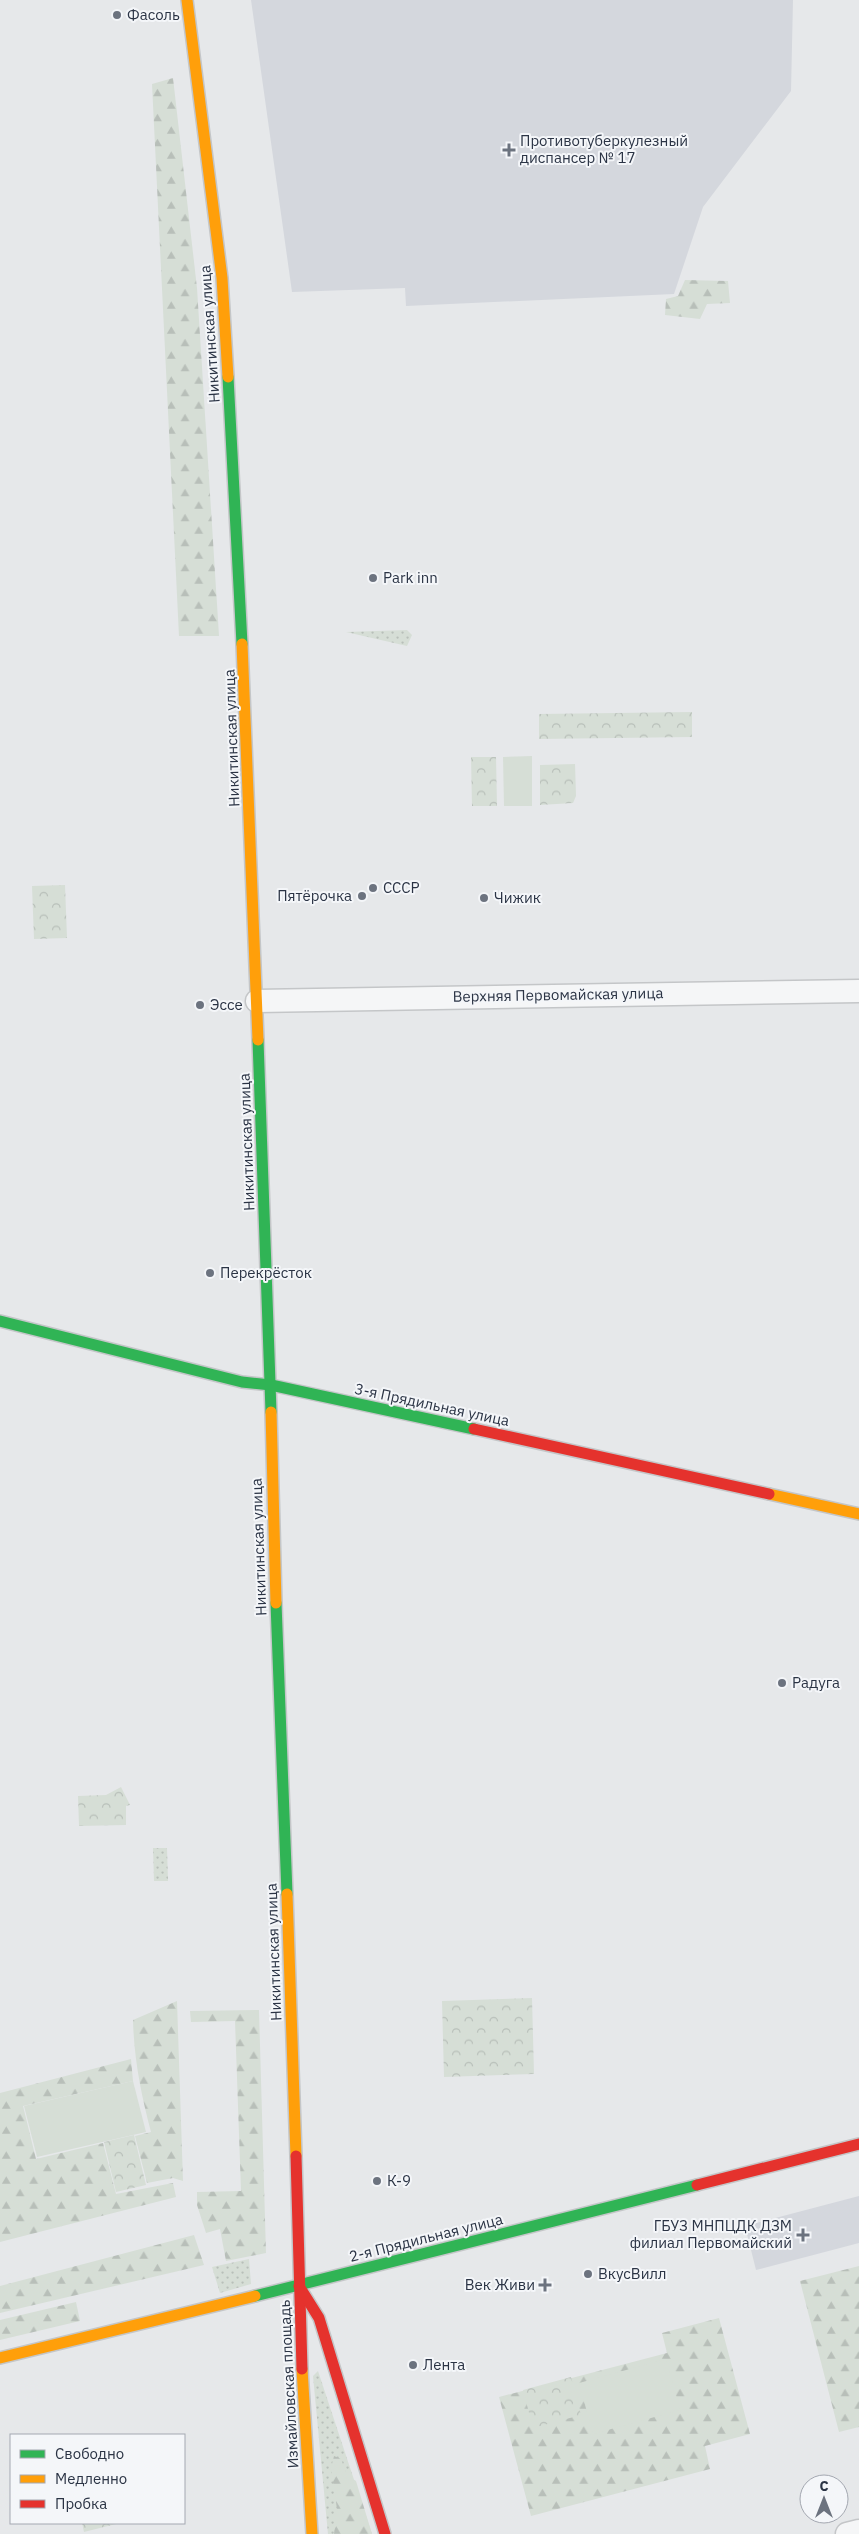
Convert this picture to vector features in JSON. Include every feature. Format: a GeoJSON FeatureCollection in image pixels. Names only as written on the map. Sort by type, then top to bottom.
{"type":"FeatureCollection","features":[{"type":"Feature","properties":{"kind":"street","name":"Никитинская улица"},"geometry":{"type":"LineString","coordinates":[[187,0],[222,278],[238,530],[271,1385],[272,1505],[283,1758],[299,2286]]}},
{"type":"Feature","properties":{"kind":"street","name":"Верхняя Первомайская улица"},"geometry":{"type":"LineString","coordinates":[[257,1001],[859,991]]}},
{"type":"Feature","properties":{"kind":"street","name":"3-я Прядильная улица"},"geometry":{"type":"LineString","coordinates":[[0,1321],[242,1382],[271,1385],[859,1514]]}},
{"type":"Feature","properties":{"kind":"street","name":"2-я Прядильная улица"},"geometry":{"type":"LineString","coordinates":[[0,2358],[299,2286],[859,2144]]}},
{"type":"Feature","properties":{"kind":"street","name":"Измайловская площадь"},"geometry":{"type":"LineString","coordinates":[[299,2286],[312,2534]]}},
{"type":"Feature","properties":{"kind":"street","name":"Измайловская площадь"},"geometry":{"type":"LineString","coordinates":[[299,2286],[319,2318],[385,2534]]}},
{"type":"Feature","properties":{"kind":"street"},"geometry":{"type":"LineString","coordinates":[[847,2534],[859,2531]]}},
{"type":"Feature","properties":{"kind":"shaded area","name":"Противотуберкулезный диспансер № 17"},"geometry":{"type":"Polygon","coordinates":[[[251,0],[793,0],[791,91],[703,207],[674,294],[406,306],[405,288],[292,292],[251,0]]]}},
{"type":"Feature","properties":{"kind":"shaded area","name":"ГБУЗ МНПЦДК ДЗМ филиал Первомайский"},"geometry":{"type":"Polygon","coordinates":[[[859,2196],[859,2243],[756,2270],[745,2226],[859,2196]]]}},
{"type":"Feature","properties":{"kind":"green space"},"geometry":{"type":"Polygon","coordinates":[[[173,78],[197,288],[219,636],[179,636],[152,84],[173,78]]]}},
{"type":"Feature","properties":{"kind":"green space"},"geometry":{"type":"Polygon","coordinates":[[[685,280],[728,281],[730,303],[707,304],[700,319],[665,315],[666,299],[678,296],[685,280]]]}},
{"type":"Feature","properties":{"kind":"green space"},"geometry":{"type":"Polygon","coordinates":[[[407,630],[412,635],[407,646],[346,632],[407,630]]]}},
{"type":"Feature","properties":{"kind":"green space"},"geometry":{"type":"Polygon","coordinates":[[[692,712],[692,737],[539,739],[539,714],[692,712]]]}},
{"type":"Feature","properties":{"kind":"green space"},"geometry":{"type":"Polygon","coordinates":[[[532,756],[532,806],[504,806],[503,757],[532,756]]]}},
{"type":"Feature","properties":{"kind":"green space"},"geometry":{"type":"Polygon","coordinates":[[[471,757],[496,757],[497,806],[472,806],[471,757]]]}},
{"type":"Feature","properties":{"kind":"green space"},"geometry":{"type":"Polygon","coordinates":[[[575,764],[576,796],[573,803],[540,805],[540,765],[575,764]]]}},
{"type":"Feature","properties":{"kind":"green space"},"geometry":{"type":"Polygon","coordinates":[[[65,885],[67,938],[34,939],[32,886],[65,885]]]}},
{"type":"Feature","properties":{"kind":"green space"},"geometry":{"type":"Polygon","coordinates":[[[121,1787],[130,1805],[126,1806],[126,1825],[79,1826],[78,1796],[106,1795],[121,1787]]]}},
{"type":"Feature","properties":{"kind":"green space"},"geometry":{"type":"Polygon","coordinates":[[[153,1848],[167,1848],[168,1881],[154,1881],[153,1848]]]}},
{"type":"Feature","properties":{"kind":"green space"},"geometry":{"type":"Polygon","coordinates":[[[532,1998],[534,2074],[444,2077],[442,2001],[532,1998]]]}},
{"type":"Feature","properties":{"kind":"green space"},"geometry":{"type":"Polygon","coordinates":[[[177,2001],[183,2181],[173,2178],[147,2183],[135,2136],[151,2132],[139,2076],[133,2020],[177,2001]]]}},
{"type":"Feature","properties":{"kind":"green space"},"geometry":{"type":"Polygon","coordinates":[[[259,2010],[266,2253],[226,2261],[220,2229],[206,2233],[197,2205],[197,2192],[241,2191],[235,2021],[191,2022],[190,2011],[259,2010]]]}},
{"type":"Feature","properties":{"kind":"green space"},"geometry":{"type":"Polygon","coordinates":[[[131,2059],[133,2081],[23,2106],[36,2159],[103,2143],[116,2194],[173,2183],[176,2197],[0,2242],[0,2093],[131,2059]]]}},
{"type":"Feature","properties":{"kind":"green space"},"geometry":{"type":"Polygon","coordinates":[[[133,2081],[146,2132],[37,2157],[24,2106],[133,2081]]]}},
{"type":"Feature","properties":{"kind":"green space"},"geometry":{"type":"Polygon","coordinates":[[[134,2135],[146,2185],[116,2192],[104,2142],[134,2135]]]}},
{"type":"Feature","properties":{"kind":"green space"},"geometry":{"type":"Polygon","coordinates":[[[194,2235],[204,2265],[0,2313],[0,2286],[194,2235]]]}},
{"type":"Feature","properties":{"kind":"green space"},"geometry":{"type":"Polygon","coordinates":[[[249,2259],[251,2284],[220,2293],[212,2267],[249,2259]]]}},
{"type":"Feature","properties":{"kind":"green space"},"geometry":{"type":"Polygon","coordinates":[[[859,2266],[859,2427],[839,2432],[800,2281],[859,2266]]]}},
{"type":"Feature","properties":{"kind":"green space"},"geometry":{"type":"Polygon","coordinates":[[[76,2302],[80,2321],[0,2340],[0,2320],[76,2302]]]}},
{"type":"Feature","properties":{"kind":"green space"},"geometry":{"type":"Polygon","coordinates":[[[719,2318],[750,2434],[705,2446],[710,2469],[531,2516],[499,2397],[667,2353],[662,2333],[719,2318]]]}},
{"type":"Feature","properties":{"kind":"green space"},"geometry":{"type":"Polygon","coordinates":[[[666,2359],[680,2410],[593,2434],[579,2383],[666,2359]]]}},
{"type":"Feature","properties":{"kind":"green space"},"geometry":{"type":"Polygon","coordinates":[[[318,2371],[372,2534],[328,2534],[313,2376],[318,2371]]]}},
{"type":"Feature","properties":{"kind":"green space"},"geometry":{"type":"Polygon","coordinates":[[[571,2377],[581,2415],[533,2428],[523,2390],[571,2377]]]}},
{"type":"Feature","properties":{"kind":"green space"},"geometry":{"type":"Polygon","coordinates":[[[334,2456],[341,2459],[347,2475],[356,2481],[372,2534],[334,2534],[337,2509],[331,2468],[334,2456]]]}},
{"type":"Feature","properties":{"kind":"green space"},"geometry":{"type":"Polygon","coordinates":[[[82,2524],[116,2524],[84,2532],[82,2524]]]}},
{"type":"Feature","properties":{"kind":"traffic: fast"},"geometry":{"type":"LineString","coordinates":[[228,377],[242,644]]}},
{"type":"Feature","properties":{"kind":"traffic: fast"},"geometry":{"type":"LineString","coordinates":[[258,1040],[271,1412]]}},
{"type":"Feature","properties":{"kind":"traffic: fast"},"geometry":{"type":"LineString","coordinates":[[0,1321],[242,1382],[271,1385],[474,1429]]}},
{"type":"Feature","properties":{"kind":"traffic: fast"},"geometry":{"type":"LineString","coordinates":[[276,1603],[287,1894]]}},
{"type":"Feature","properties":{"kind":"traffic: fast"},"geometry":{"type":"LineString","coordinates":[[255,2296],[697,2185]]}},
{"type":"Feature","properties":{"kind":"traffic: slow"},"geometry":{"type":"LineString","coordinates":[[187,0],[222,278],[228,377]]}},
{"type":"Feature","properties":{"kind":"traffic: slow"},"geometry":{"type":"LineString","coordinates":[[242,644],[258,1040]]}},
{"type":"Feature","properties":{"kind":"traffic: slow"},"geometry":{"type":"LineString","coordinates":[[271,1412],[276,1603]]}},
{"type":"Feature","properties":{"kind":"traffic: slow"},"geometry":{"type":"LineString","coordinates":[[769,1494],[859,1514]]}},
{"type":"Feature","properties":{"kind":"traffic: slow"},"geometry":{"type":"LineString","coordinates":[[287,1894],[296,2156]]}},
{"type":"Feature","properties":{"kind":"traffic: slow"},"geometry":{"type":"LineString","coordinates":[[0,2358],[255,2296]]}},
{"type":"Feature","properties":{"kind":"traffic: slow"},"geometry":{"type":"LineString","coordinates":[[302,2369],[312,2534]]}},
{"type":"Feature","properties":{"kind":"traffic: jam"},"geometry":{"type":"LineString","coordinates":[[474,1429],[769,1494]]}},
{"type":"Feature","properties":{"kind":"traffic: jam"},"geometry":{"type":"LineString","coordinates":[[697,2185],[859,2144]]}},
{"type":"Feature","properties":{"kind":"traffic: jam"},"geometry":{"type":"LineString","coordinates":[[296,2156],[302,2369]]}},
{"type":"Feature","properties":{"kind":"traffic: jam"},"geometry":{"type":"LineString","coordinates":[[299,2286],[319,2318],[385,2534]]}},
{"type":"Feature","properties":{"kind":"place","name":"Фасоль"},"geometry":{"type":"Point","coordinates":[117,15]}},
{"type":"Feature","properties":{"kind":"place","name":"Противотуберкулезный диспансер № 17"},"geometry":{"type":"Point","coordinates":[509,150]}},
{"type":"Feature","properties":{"kind":"place","name":"Park inn"},"geometry":{"type":"Point","coordinates":[373,578]}},
{"type":"Feature","properties":{"kind":"place","name":"СССР"},"geometry":{"type":"Point","coordinates":[373,888]}},
{"type":"Feature","properties":{"kind":"place","name":"Пятёрочка"},"geometry":{"type":"Point","coordinates":[362,896]}},
{"type":"Feature","properties":{"kind":"place","name":"Чижик"},"geometry":{"type":"Point","coordinates":[484,898]}},
{"type":"Feature","properties":{"kind":"place","name":"Эссе"},"geometry":{"type":"Point","coordinates":[200,1005]}},
{"type":"Feature","properties":{"kind":"place","name":"Перекрёсток"},"geometry":{"type":"Point","coordinates":[210,1273]}},
{"type":"Feature","properties":{"kind":"place","name":"Радуга"},"geometry":{"type":"Point","coordinates":[782,1683]}},
{"type":"Feature","properties":{"kind":"place","name":"К-9"},"geometry":{"type":"Point","coordinates":[377,2181]}},
{"type":"Feature","properties":{"kind":"place","name":"ГБУЗ МНПЦДК ДЗМ филиал Первомайский"},"geometry":{"type":"Point","coordinates":[803,2235]}},
{"type":"Feature","properties":{"kind":"place","name":"ВкусВилл"},"geometry":{"type":"Point","coordinates":[588,2274]}},
{"type":"Feature","properties":{"kind":"place","name":"Век Живи"},"geometry":{"type":"Point","coordinates":[545,2285]}},
{"type":"Feature","properties":{"kind":"place","name":"Лента"},"geometry":{"type":"Point","coordinates":[413,2365]}}]}
